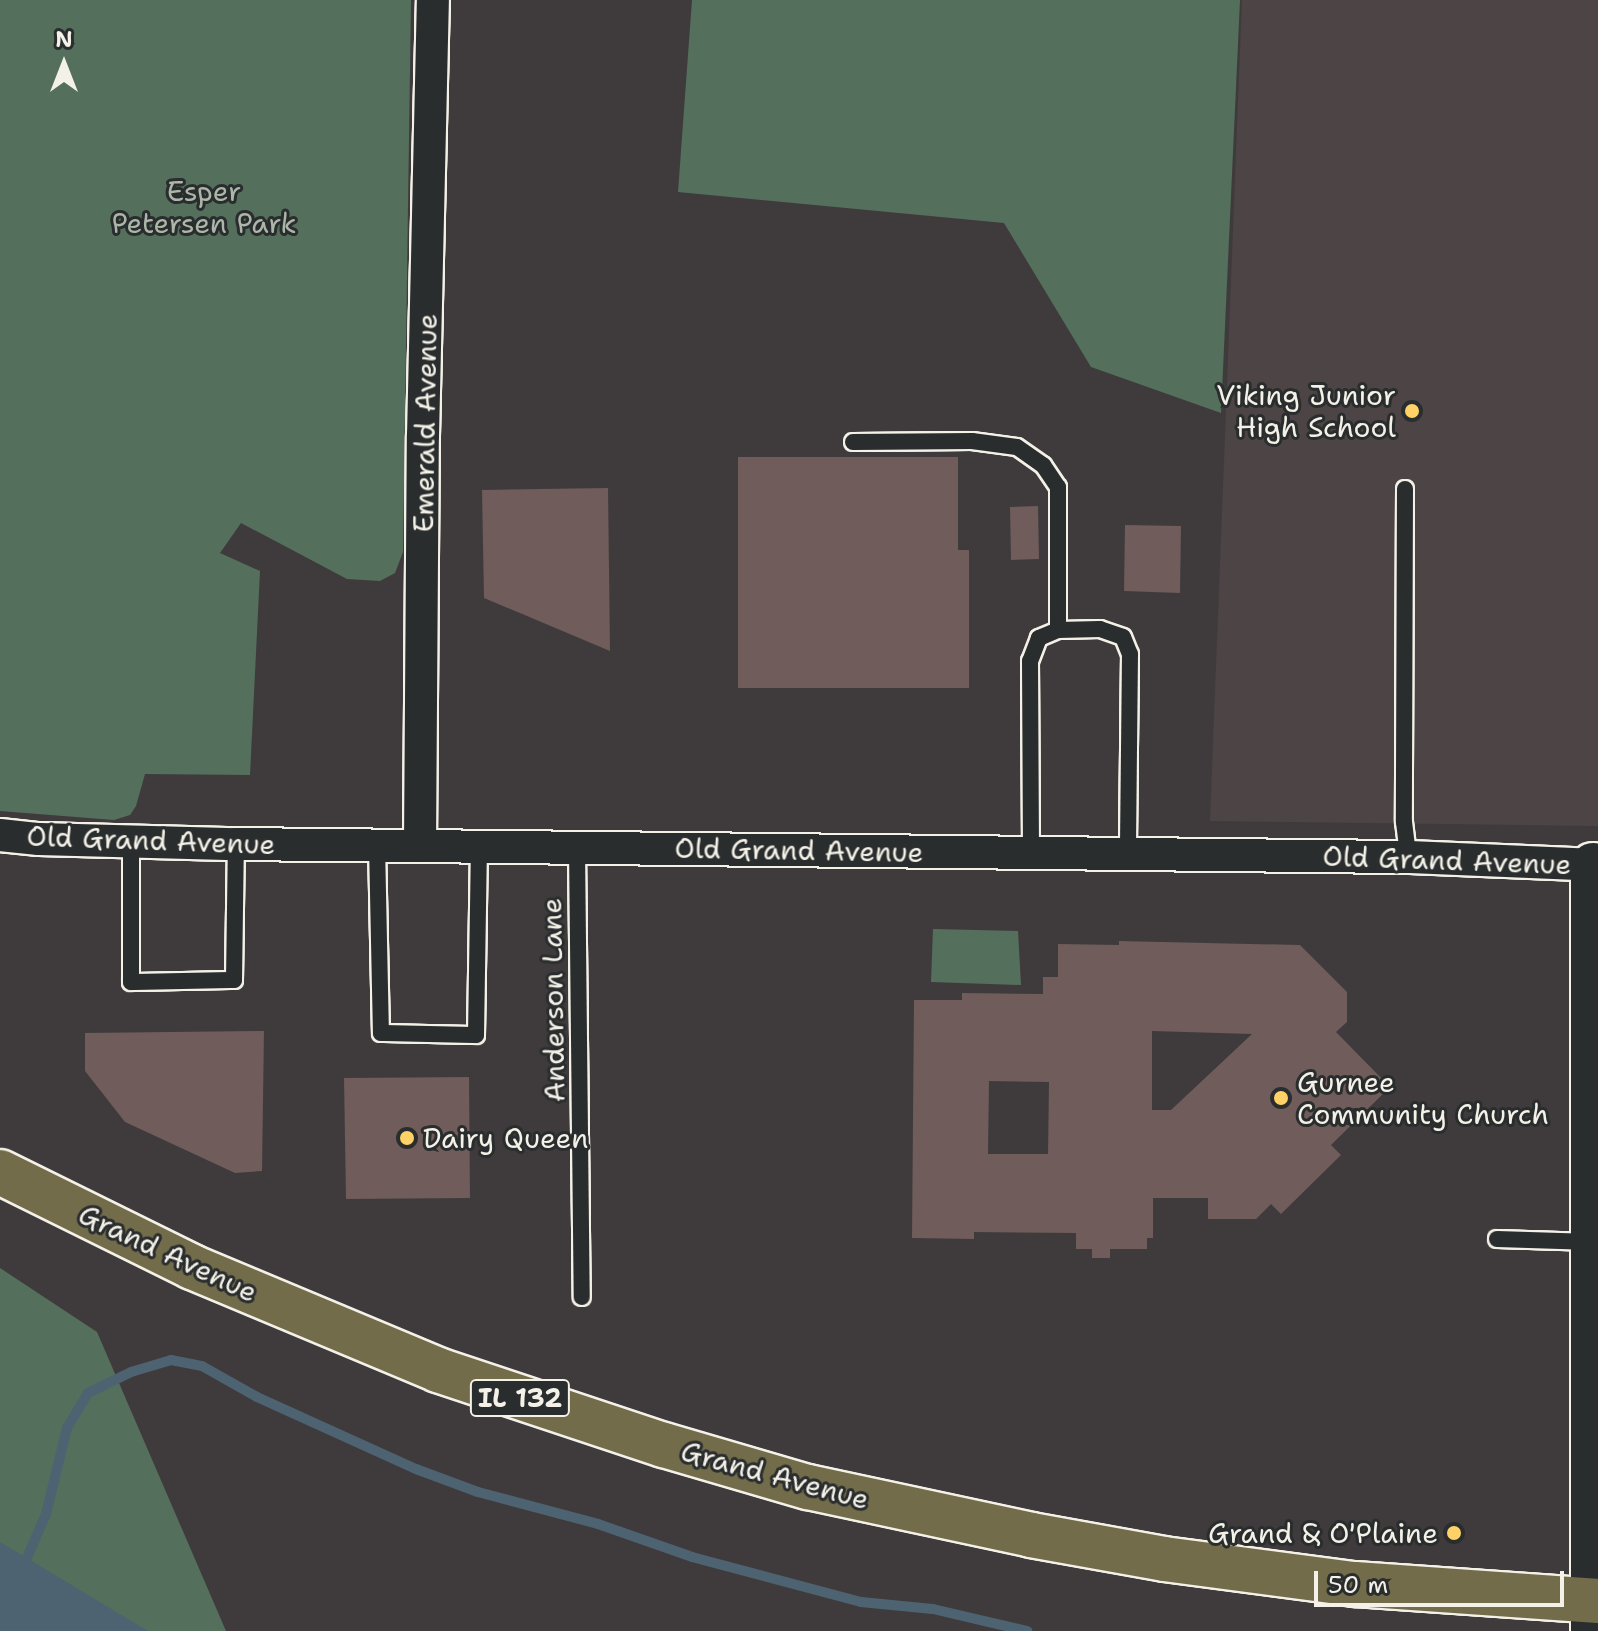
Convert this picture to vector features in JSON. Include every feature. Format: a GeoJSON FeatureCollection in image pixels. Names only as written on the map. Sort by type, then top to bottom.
{"type":"FeatureCollection","features":[{"type":"Feature","properties":{"kind":"main road","name":"Grand Avenue"},"geometry":{"type":"LineString","coordinates":[[0,1172],[192,1267],[438,1370],[649,1441],[808,1487],[1031,1535],[1179,1561],[1595,1611]]}},
{"type":"Feature","properties":{"kind":"street","name":"Emerald Avenue"},"geometry":{"type":"LineString","coordinates":[[420,845],[423,436],[433,0]]}},
{"type":"Feature","properties":{"kind":"street","name":"Old Grand Avenue"},"geometry":{"type":"LineString","coordinates":[[0,835],[236,844],[1128,852],[1596,861]]}},
{"type":"Feature","properties":{"kind":"street"},"geometry":{"type":"LineString","coordinates":[[1595,1611],[1596,861]]}},
{"type":"Feature","properties":{"kind":"lane"},"geometry":{"type":"LineString","coordinates":[[853,442],[972,441],[1017,447],[1043,465],[1058,487],[1058,630]]}},
{"type":"Feature","properties":{"kind":"lane"},"geometry":{"type":"LineString","coordinates":[[1405,489],[1404,822],[1408,857]]}},
{"type":"Feature","properties":{"kind":"lane"},"geometry":{"type":"LineString","coordinates":[[1031,852],[1030,661],[1039,638],[1058,630],[1100,629],[1123,637],[1130,654],[1128,852]]}},
{"type":"Feature","properties":{"kind":"lane"},"geometry":{"type":"LineString","coordinates":[[131,841],[131,982],[234,980],[236,844]]}},
{"type":"Feature","properties":{"kind":"lane"},"geometry":{"type":"LineString","coordinates":[[377,845],[381,1033],[476,1035],[479,846]]}},
{"type":"Feature","properties":{"kind":"lane","name":"Anderson Lane"},"geometry":{"type":"LineString","coordinates":[[577,847],[582,1297]]}},
{"type":"Feature","properties":{"kind":"lane"},"geometry":{"type":"LineString","coordinates":[[1497,1239],[1594,1222]]}},
{"type":"Feature","properties":{"kind":"shaded area","name":"Viking Junior High School"},"geometry":{"type":"Polygon","coordinates":[[[1242,0],[1598,0],[1598,826],[1210,821],[1242,0]]]}},
{"type":"Feature","properties":{"kind":"green space","name":"Esper Petersen Park"},"geometry":{"type":"Polygon","coordinates":[[[0,0],[411,0],[403,552],[395,573],[380,581],[347,579],[241,523],[220,553],[260,571],[250,775],[145,774],[136,806],[130,815],[114,820],[0,811],[0,0]]]}},
{"type":"Feature","properties":{"kind":"green space"},"geometry":{"type":"Polygon","coordinates":[[[692,0],[1240,0],[1221,413],[1091,367],[1004,223],[678,192],[692,0]]]}},
{"type":"Feature","properties":{"kind":"green space"},"geometry":{"type":"Polygon","coordinates":[[[933,929],[1018,931],[1021,985],[931,982],[933,929]]]}},
{"type":"Feature","properties":{"kind":"green space"},"geometry":{"type":"Polygon","coordinates":[[[0,1268],[97,1332],[226,1631],[0,1631],[0,1268]]]}},
{"type":"Feature","properties":{"kind":"water"},"geometry":{"type":"Polygon","coordinates":[[[0,1542],[148,1631],[0,1631],[0,1542]]]}},
{"type":"Feature","properties":{"kind":"building"},"geometry":{"type":"Polygon","coordinates":[[[738,457],[958,457],[958,550],[969,550],[969,688],[738,688],[738,457]]]}},
{"type":"Feature","properties":{"kind":"building"},"geometry":{"type":"Polygon","coordinates":[[[608,488],[610,651],[484,598],[482,490],[608,488]]]}},
{"type":"Feature","properties":{"kind":"building"},"geometry":{"type":"Polygon","coordinates":[[[1038,506],[1039,559],[1011,560],[1010,507],[1038,506]]]}},
{"type":"Feature","properties":{"kind":"building"},"geometry":{"type":"Polygon","coordinates":[[[1125,525],[1181,526],[1180,593],[1124,591],[1125,525]]]}},
{"type":"Feature","properties":{"kind":"building","name":"Gurnee Community Church"},"geometry":{"type":"Polygon","coordinates":[[[1119,941],[1300,945],[1347,992],[1347,1022],[1336,1032],[1390,1087],[1331,1145],[1341,1155],[1281,1214],[1271,1204],[1256,1219],[1208,1219],[1208,1198],[1153,1198],[1153,1238],[1147,1238],[1147,1249],[1110,1249],[1110,1258],[1092,1258],[1092,1249],[1076,1249],[1076,1233],[974,1232],[974,1239],[912,1238],[914,1000],[962,1000],[962,993],[1043,994],[1043,977],[1058,977],[1058,944],[1119,945],[1119,941]],[[1152,1031],[1152,1110],[1171,1110],[1252,1034],[1152,1031]],[[989,1081],[988,1154],[1048,1154],[1049,1082],[989,1081]]]}},
{"type":"Feature","properties":{"kind":"building"},"geometry":{"type":"Polygon","coordinates":[[[264,1031],[262,1171],[235,1173],[125,1122],[85,1071],[85,1033],[264,1031]]]}},
{"type":"Feature","properties":{"kind":"building","name":"Dairy Queen"},"geometry":{"type":"Polygon","coordinates":[[[469,1077],[470,1198],[346,1199],[344,1078],[469,1077]]]}},
{"type":"Feature","properties":{"kind":"waterway"},"geometry":{"type":"LineString","coordinates":[[22,1569],[46,1514],[67,1428],[88,1393],[131,1372],[171,1360],[202,1366],[257,1397],[416,1469],[478,1492],[598,1524],[692,1557],[861,1602],[933,1609],[1027,1631]]}},
{"type":"Feature","properties":{"kind":"place","name":"Viking Junior High School"},"geometry":{"type":"Point","coordinates":[1412,411]}},
{"type":"Feature","properties":{"kind":"place","name":"Gurnee Community Church"},"geometry":{"type":"Point","coordinates":[1281,1098]}},
{"type":"Feature","properties":{"kind":"place","name":"Dairy Queen"},"geometry":{"type":"Point","coordinates":[407,1138]}},
{"type":"Feature","properties":{"kind":"place","name":"Grand & O'Plaine"},"geometry":{"type":"Point","coordinates":[1454,1533]}}]}
